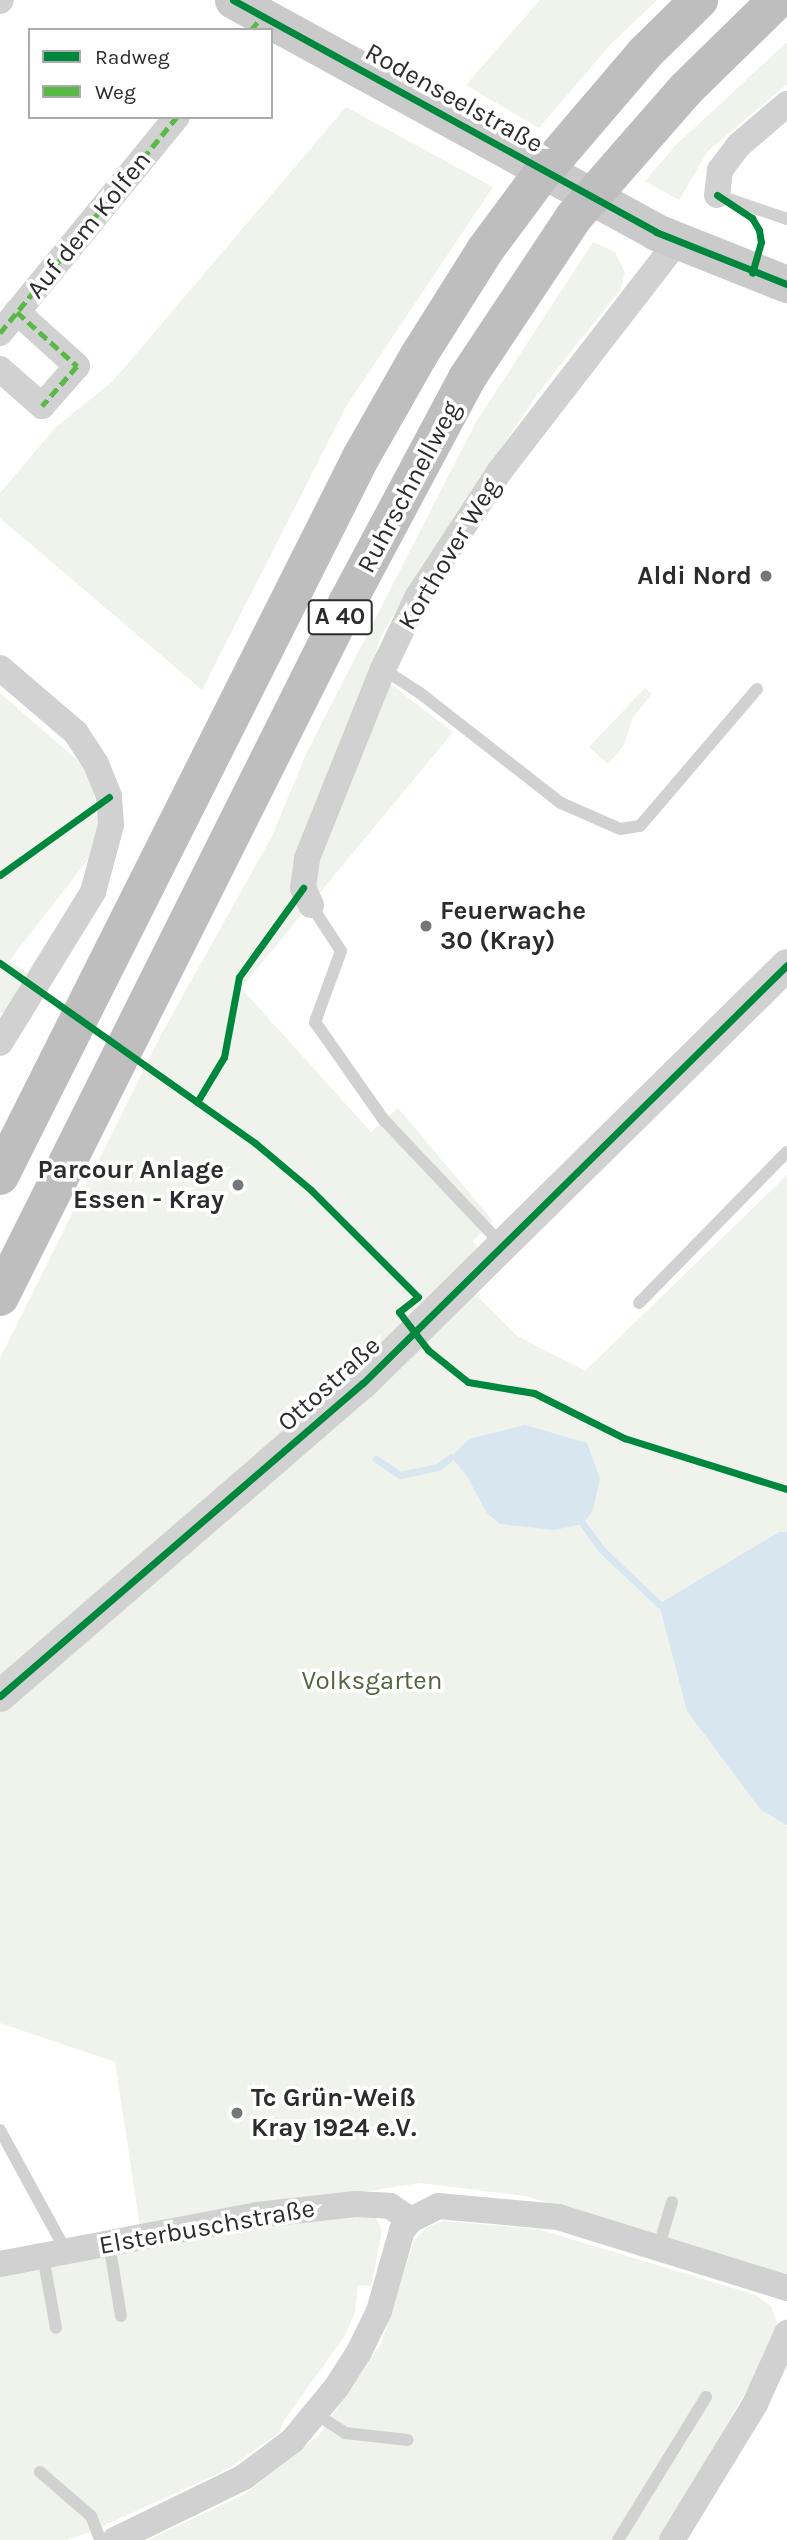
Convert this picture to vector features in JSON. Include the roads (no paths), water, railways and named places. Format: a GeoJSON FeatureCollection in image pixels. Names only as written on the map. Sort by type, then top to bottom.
{"type":"FeatureCollection","features":[{"type":"Feature","properties":{"kind":"highway","name":"Ruhrschnellweg"},"geometry":{"type":"LineString","coordinates":[[0,1176],[361,457],[419,355],[485,250],[540,176],[645,53],[699,0]]}},
{"type":"Feature","properties":{"kind":"highway","name":"Ruhrschnellweg"},"geometry":{"type":"LineString","coordinates":[[0,1297],[347,603],[467,379],[574,217],[685,90],[777,0]]}},
{"type":"Feature","properties":{"kind":"main road","name":"Rodenseelstraße"},"geometry":{"type":"LineString","coordinates":[[248,16],[271,28]]}},
{"type":"Feature","properties":{"kind":"main road","name":"Rodenseelstraße"},"geometry":{"type":"LineString","coordinates":[[273,29],[496,144],[666,237]]}},
{"type":"Feature","properties":{"kind":"main road"},"geometry":{"type":"LineString","coordinates":[[666,237],[787,284]]}},
{"type":"Feature","properties":{"kind":"street"},"geometry":{"type":"LineString","coordinates":[[717,195],[720,170],[739,145],[787,104]]}},
{"type":"Feature","properties":{"kind":"street","name":"Auf dem Kolfen"},"geometry":{"type":"LineString","coordinates":[[0,332],[175,119]]}},
{"type":"Feature","properties":{"kind":"street","name":"Korthover Weg"},"geometry":{"type":"LineString","coordinates":[[311,905],[303,888],[307,858],[383,670],[418,596],[499,472],[666,237]]}},
{"type":"Feature","properties":{"kind":"street"},"geometry":{"type":"LineString","coordinates":[[0,369],[42,406],[78,366],[17,312]]}},
{"type":"Feature","properties":{"kind":"street"},"geometry":{"type":"LineString","coordinates":[[0,668],[76,733],[101,775],[109,797],[111,825],[93,892],[1,1038]]}},
{"type":"Feature","properties":{"kind":"street","name":"Ottostraße"},"geometry":{"type":"LineString","coordinates":[[0,1696],[329,1414],[504,1247],[787,965]]}},
{"type":"Feature","properties":{"kind":"street","name":"Elsterbuschstraße"},"geometry":{"type":"LineString","coordinates":[[0,2264],[257,2215],[355,2204],[390,2206],[411,2220]]}},
{"type":"Feature","properties":{"kind":"street"},"geometry":{"type":"LineString","coordinates":[[116,2539],[244,2477],[281,2452],[316,2414],[364,2342],[379,2311],[397,2240],[411,2220],[438,2206],[496,2209],[558,2217],[659,2246],[787,2288]]}},
{"type":"Feature","properties":{"kind":"street"},"geometry":{"type":"LineString","coordinates":[[672,2540],[755,2404],[787,2333]]}},
{"type":"Feature","properties":{"kind":"lane"},"geometry":{"type":"LineString","coordinates":[[717,195],[787,219]]}},
{"type":"Feature","properties":{"kind":"lane"},"geometry":{"type":"LineString","coordinates":[[383,670],[420,693],[561,803],[620,828],[640,826],[757,688]]}},
{"type":"Feature","properties":{"kind":"lane"},"geometry":{"type":"LineString","coordinates":[[311,905],[341,951],[316,1022],[384,1120],[504,1247]]}},
{"type":"Feature","properties":{"kind":"lane"},"geometry":{"type":"LineString","coordinates":[[639,1303],[787,1152]]}},
{"type":"Feature","properties":{"kind":"lane"},"geometry":{"type":"LineString","coordinates":[[0,2130],[55,2254],[57,2328]]}},
{"type":"Feature","properties":{"kind":"lane"},"geometry":{"type":"LineString","coordinates":[[659,2246],[672,2202]]}},
{"type":"Feature","properties":{"kind":"lane"},"geometry":{"type":"LineString","coordinates":[[109,2243],[121,2316]]}},
{"type":"Feature","properties":{"kind":"lane"},"geometry":{"type":"LineString","coordinates":[[618,2540],[706,2397]]}},
{"type":"Feature","properties":{"kind":"lane"},"geometry":{"type":"LineString","coordinates":[[316,2414],[345,2433],[408,2440]]}},
{"type":"Feature","properties":{"kind":"lane"},"geometry":{"type":"LineString","coordinates":[[40,2472],[116,2539]]}},
{"type":"Feature","properties":{"kind":"waterway"},"geometry":{"type":"LineString","coordinates":[[376,1459],[400,1475],[438,1467],[451,1457]]}},
{"type":"Feature","properties":{"kind":"waterway"},"geometry":{"type":"LineString","coordinates":[[583,1524],[601,1549],[659,1604]]}},
{"type":"Feature","properties":{"kind":"place","name":"Aldi Nord"},"geometry":{"type":"Point","coordinates":[766,576]}},
{"type":"Feature","properties":{"kind":"place","name":"Feuerwache 30 (Kray)"},"geometry":{"type":"Point","coordinates":[426,926]}},
{"type":"Feature","properties":{"kind":"place","name":"Parcour Anlage Essen - Kray"},"geometry":{"type":"Point","coordinates":[238,1185]}},
{"type":"Feature","properties":{"kind":"place","name":"Tc Grün-Weiß Kray 1924 e.V."},"geometry":{"type":"Point","coordinates":[237,2113]}},
{"type":"Feature","properties":{"kind":"park label","name":"Volksgarten"},"geometry":{"type":"Point","coordinates":[372,1681]}}]}
